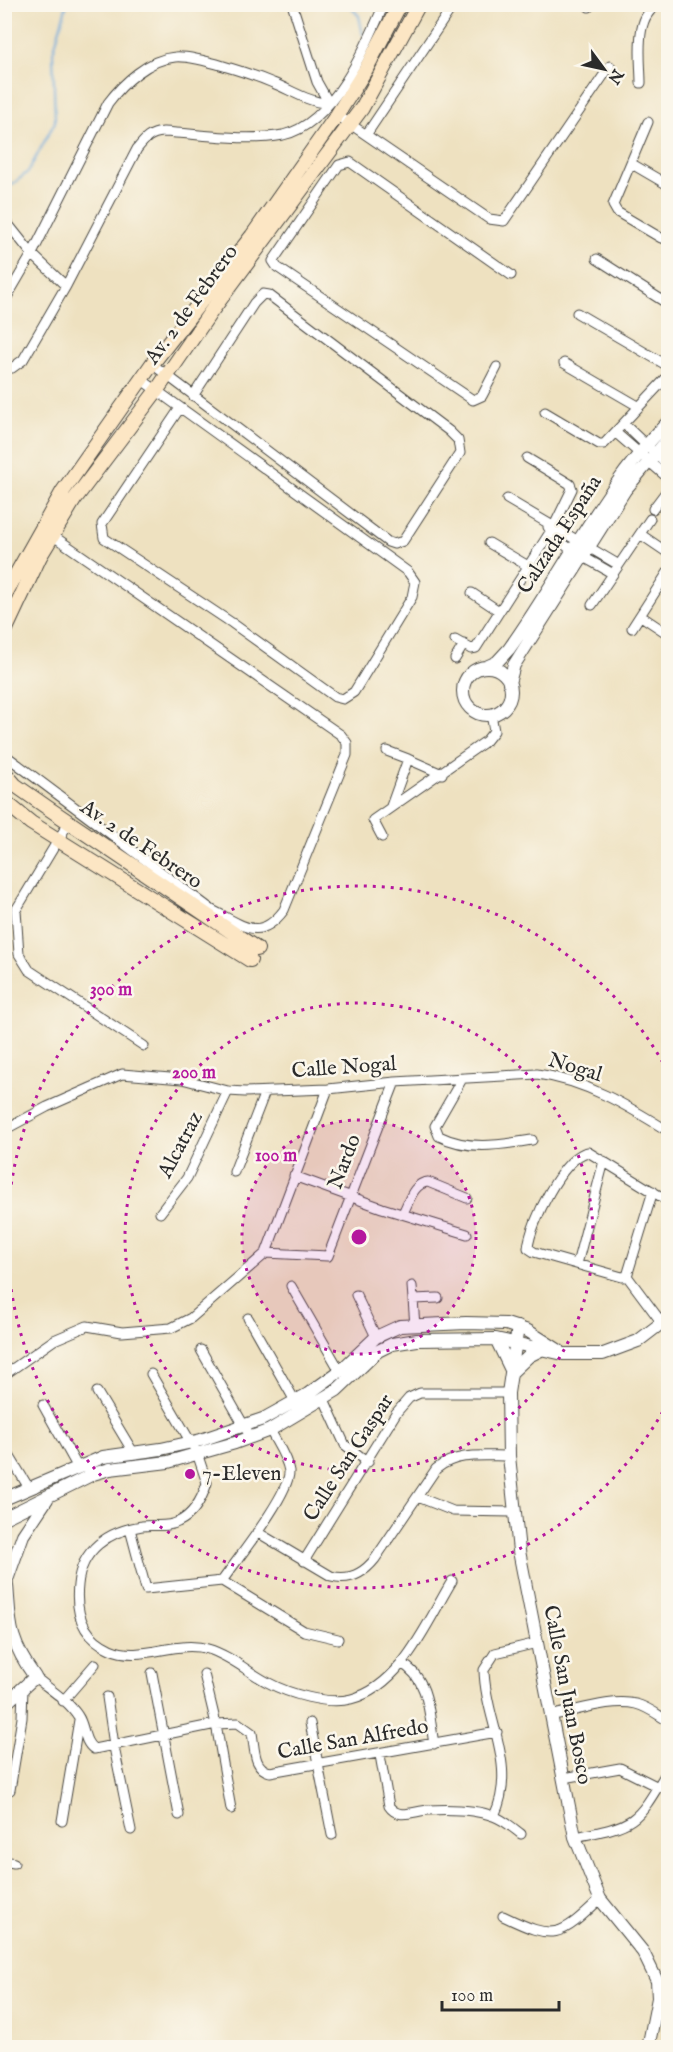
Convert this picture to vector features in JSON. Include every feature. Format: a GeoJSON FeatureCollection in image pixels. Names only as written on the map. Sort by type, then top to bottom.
{"type":"FeatureCollection","features":[{"type":"Feature","properties":{"kind":"main road","name":"Av. 2 de Febrero"},"geometry":{"type":"LineString","coordinates":[[4,596],[48,532],[158,390],[210,313],[366,69],[400,4]]}},
{"type":"Feature","properties":{"kind":"main road","name":"Av. 2 de Febrero"},"geometry":{"type":"LineString","coordinates":[[4,633],[40,556],[63,491],[152,364],[257,240],[350,124],[419,4]]}},
{"type":"Feature","properties":{"kind":"main road","name":"Av. 2 de Febrero"},"geometry":{"type":"LineString","coordinates":[[4,772],[15,785],[253,954],[59,841],[31,823],[4,801]]}},
{"type":"Feature","properties":{"kind":"street"},"geometry":{"type":"LineString","coordinates":[[4,302],[32,254],[108,103],[116,92],[155,62],[176,57],[213,64],[325,103],[326,98],[317,82],[292,4]]}},
{"type":"Feature","properties":{"kind":"street"},"geometry":{"type":"LineString","coordinates":[[4,367],[12,368],[23,360],[66,286],[137,149],[146,137],[163,132],[232,137],[283,135],[302,126],[326,108],[369,39],[384,4]]}},
{"type":"Feature","properties":{"kind":"street"},"geometry":{"type":"LineString","coordinates":[[366,135],[454,4]]}},
{"type":"Feature","properties":{"kind":"street"},"geometry":{"type":"LineString","coordinates":[[641,83],[642,25],[653,7],[660,4]]}},
{"type":"Feature","properties":{"kind":"street"},"geometry":{"type":"LineString","coordinates":[[337,115],[489,219],[504,221],[610,66]]}},
{"type":"Feature","properties":{"kind":"street"},"geometry":{"type":"LineString","coordinates":[[648,122],[632,164],[614,200],[614,210],[665,240],[669,236]]}},
{"type":"Feature","properties":{"kind":"street"},"geometry":{"type":"LineString","coordinates":[[497,367],[482,396],[473,400],[277,267],[273,261],[339,165],[350,162],[511,276]]}},
{"type":"Feature","properties":{"kind":"street"},"geometry":{"type":"LineString","coordinates":[[632,164],[668,184]]}},
{"type":"Feature","properties":{"kind":"street"},"geometry":{"type":"LineString","coordinates":[[4,219],[32,254],[66,286]]}},
{"type":"Feature","properties":{"kind":"street"},"geometry":{"type":"LineString","coordinates":[[257,240],[276,254]]}},
{"type":"Feature","properties":{"kind":"street"},"geometry":{"type":"LineString","coordinates":[[597,259],[669,304]]}},
{"type":"Feature","properties":{"kind":"street"},"geometry":{"type":"LineString","coordinates":[[152,364],[193,396],[394,544],[403,542],[460,453],[458,440],[449,431],[269,295],[263,294],[254,303],[193,396]]}},
{"type":"Feature","properties":{"kind":"street"},"geometry":{"type":"LineString","coordinates":[[577,313],[669,366]]}},
{"type":"Feature","properties":{"kind":"street"},"geometry":{"type":"LineString","coordinates":[[564,363],[638,406]]}},
{"type":"Feature","properties":{"kind":"street"},"geometry":{"type":"LineString","coordinates":[[545,412],[599,444],[607,442],[638,406],[669,376]]}},
{"type":"Feature","properties":{"kind":"street"},"geometry":{"type":"LineString","coordinates":[[142,380],[408,572],[415,582],[412,597],[354,692],[348,697],[335,697],[232,623],[104,538],[102,524],[180,408]]}},
{"type":"Feature","properties":{"kind":"street","name":"Calzada España"},"geometry":{"type":"LineString","coordinates":[[510,682],[514,664],[526,635],[580,548],[669,422]]}},
{"type":"Feature","properties":{"kind":"street"},"geometry":{"type":"LineString","coordinates":[[624,424],[669,478]]}},
{"type":"Feature","properties":{"kind":"street"},"geometry":{"type":"LineString","coordinates":[[616,433],[669,466]]}},
{"type":"Feature","properties":{"kind":"street","name":"Calzada España"},"geometry":{"type":"LineString","coordinates":[[647,453],[669,439]]}},
{"type":"Feature","properties":{"kind":"street"},"geometry":{"type":"LineString","coordinates":[[454,659],[460,642],[471,650],[476,648],[528,566],[572,488],[527,458]]}},
{"type":"Feature","properties":{"kind":"street"},"geometry":{"type":"LineString","coordinates":[[592,605],[669,489]]}},
{"type":"Feature","properties":{"kind":"street"},"geometry":{"type":"LineString","coordinates":[[507,499],[551,527],[613,574]]}},
{"type":"Feature","properties":{"kind":"street"},"geometry":{"type":"LineString","coordinates":[[9,758],[212,910],[249,928],[259,930],[273,924],[284,910],[347,755],[347,743],[341,735],[48,532]]}},
{"type":"Feature","properties":{"kind":"street"},"geometry":{"type":"LineString","coordinates":[[640,534],[669,553]]}},
{"type":"Feature","properties":{"kind":"street"},"geometry":{"type":"LineString","coordinates":[[489,543],[528,566]]}},
{"type":"Feature","properties":{"kind":"street"},"geometry":{"type":"LineString","coordinates":[[580,548],[619,565]]}},
{"type":"Feature","properties":{"kind":"street"},"geometry":{"type":"LineString","coordinates":[[632,628],[669,573]]}},
{"type":"Feature","properties":{"kind":"street"},"geometry":{"type":"LineString","coordinates":[[472,593],[499,611]]}},
{"type":"Feature","properties":{"kind":"street"},"geometry":{"type":"LineString","coordinates":[[640,616],[669,634]]}},
{"type":"Feature","properties":{"kind":"street","name":"Calzada España"},"geometry":{"type":"LineString","coordinates":[[486,667],[526,635]]}},
{"type":"Feature","properties":{"kind":"street"},"geometry":{"type":"LineString","coordinates":[[486,667],[498,670],[510,682],[510,696],[507,704],[491,714],[480,713],[472,709],[464,694],[468,677],[486,667]]}},
{"type":"Feature","properties":{"kind":"street"},"geometry":{"type":"LineString","coordinates":[[373,820],[442,774],[491,736],[495,727],[491,714]]}},
{"type":"Feature","properties":{"kind":"street"},"geometry":{"type":"LineString","coordinates":[[387,751],[442,774]]}},
{"type":"Feature","properties":{"kind":"street"},"geometry":{"type":"LineString","coordinates":[[391,806],[408,759]]}},
{"type":"Feature","properties":{"kind":"street"},"geometry":{"type":"LineString","coordinates":[[369,810],[382,837]]}},
{"type":"Feature","properties":{"kind":"street"},"geometry":{"type":"LineString","coordinates":[[69,822],[18,902],[15,919],[21,960],[29,970],[144,1046]]}},
{"type":"Feature","properties":{"kind":"street","name":"Calle Nogal"},"geometry":{"type":"LineString","coordinates":[[4,1130],[47,1107],[122,1074],[182,1079],[228,1091],[265,1092],[462,1079]]}},
{"type":"Feature","properties":{"kind":"street","name":"Nogal"},"geometry":{"type":"LineString","coordinates":[[462,1079],[537,1074],[550,1076],[604,1095],[669,1131]]}},
{"type":"Feature","properties":{"kind":"street"},"geometry":{"type":"LineString","coordinates":[[462,1079],[435,1126],[439,1136],[454,1143],[492,1146],[532,1140]]}},
{"type":"Feature","properties":{"kind":"street","name":"Nardo"},"geometry":{"type":"LineString","coordinates":[[266,1253],[328,1256],[395,1082]]}},
{"type":"Feature","properties":{"kind":"street"},"geometry":{"type":"LineString","coordinates":[[4,1375],[54,1340],[87,1326],[122,1332],[171,1328],[191,1318],[266,1253],[328,1089]]}},
{"type":"Feature","properties":{"kind":"street","name":"Alcatraz"},"geometry":{"type":"LineString","coordinates":[[160,1213],[192,1171],[228,1091]]}},
{"type":"Feature","properties":{"kind":"street"},"geometry":{"type":"LineString","coordinates":[[234,1172],[265,1092]]}},
{"type":"Feature","properties":{"kind":"street"},"geometry":{"type":"LineString","coordinates":[[627,1276],[622,1277],[534,1252],[528,1248],[541,1205],[577,1155],[588,1152],[669,1201]]}},
{"type":"Feature","properties":{"kind":"street"},"geometry":{"type":"LineString","coordinates":[[577,1264],[604,1161]]}},
{"type":"Feature","properties":{"kind":"street"},"geometry":{"type":"LineString","coordinates":[[294,1176],[467,1234]]}},
{"type":"Feature","properties":{"kind":"street"},"geometry":{"type":"LineString","coordinates":[[403,1213],[416,1186],[428,1182],[467,1198]]}},
{"type":"Feature","properties":{"kind":"street"},"geometry":{"type":"LineString","coordinates":[[627,1276],[653,1191]]}},
{"type":"Feature","properties":{"kind":"street"},"geometry":{"type":"LineString","coordinates":[[4,1518],[110,1469],[168,1462],[295,1401],[340,1371],[376,1337],[400,1326],[488,1322],[518,1327],[546,1346],[563,1354],[592,1355],[620,1349],[665,1321],[627,1276]]}},
{"type":"Feature","properties":{"kind":"street"},"geometry":{"type":"LineString","coordinates":[[291,1286],[340,1371]]}},
{"type":"Feature","properties":{"kind":"street"},"geometry":{"type":"LineString","coordinates":[[412,1286],[415,1326]]}},
{"type":"Feature","properties":{"kind":"street"},"geometry":{"type":"LineString","coordinates":[[356,1295],[376,1337]]}},
{"type":"Feature","properties":{"kind":"street"},"geometry":{"type":"LineString","coordinates":[[413,1299],[438,1298]]}},
{"type":"Feature","properties":{"kind":"street"},"geometry":{"type":"LineString","coordinates":[[248,1318],[295,1401]]}},
{"type":"Feature","properties":{"kind":"street","name":"Calle San Juan Bosco"},"geometry":{"type":"LineString","coordinates":[[518,1327],[508,1393],[513,1512],[575,1837],[600,1899],[643,1952],[657,1981],[658,1998],[648,2048]]}},
{"type":"Feature","properties":{"kind":"street"},"geometry":{"type":"LineString","coordinates":[[4,1499],[103,1456],[194,1448],[250,1438],[270,1430],[324,1399],[366,1365],[378,1351],[401,1342],[496,1339],[546,1346]]}},
{"type":"Feature","properties":{"kind":"street"},"geometry":{"type":"LineString","coordinates":[[496,1339],[512,1372],[529,1356],[546,1346]]}},
{"type":"Feature","properties":{"kind":"street"},"geometry":{"type":"LineString","coordinates":[[201,1350],[250,1438]]}},
{"type":"Feature","properties":{"kind":"street"},"geometry":{"type":"LineString","coordinates":[[357,1354],[366,1365]]}},
{"type":"Feature","properties":{"kind":"street"},"geometry":{"type":"LineString","coordinates":[[151,1374],[194,1448],[207,1483],[191,1512],[177,1522],[130,1529],[110,1536],[95,1546],[82,1562],[77,1606],[82,1624],[93,1638],[110,1649],[133,1654],[199,1647],[217,1652],[270,1684],[319,1699],[350,1699],[381,1684],[402,1663],[452,1581]]}},
{"type":"Feature","properties":{"kind":"street"},"geometry":{"type":"LineString","coordinates":[[97,1392],[133,1452]]}},
{"type":"Feature","properties":{"kind":"street","name":"Calle San Gaspar"},"geometry":{"type":"LineString","coordinates":[[304,1561],[368,1462],[396,1413],[409,1398],[420,1393],[508,1393]]}},
{"type":"Feature","properties":{"kind":"street"},"geometry":{"type":"LineString","coordinates":[[324,1399],[345,1444],[368,1462]]}},
{"type":"Feature","properties":{"kind":"street"},"geometry":{"type":"LineString","coordinates":[[43,1405],[77,1466]]}},
{"type":"Feature","properties":{"kind":"street"},"geometry":{"type":"LineString","coordinates":[[222,1581],[257,1532],[288,1482],[287,1464],[270,1430]]}},
{"type":"Feature","properties":{"kind":"street"},"geometry":{"type":"LineString","coordinates":[[4,1447],[29,1488]]}},
{"type":"Feature","properties":{"kind":"street"},"geometry":{"type":"LineString","coordinates":[[257,1532],[331,1576],[342,1579],[355,1576],[367,1569],[375,1559],[435,1469],[457,1457],[509,1456]]}},
{"type":"Feature","properties":{"kind":"street"},"geometry":{"type":"LineString","coordinates":[[6,1578],[23,1535],[48,1497]]}},
{"type":"Feature","properties":{"kind":"street"},"geometry":{"type":"LineString","coordinates":[[418,1497],[453,1511],[513,1512]]}},
{"type":"Feature","properties":{"kind":"street"},"geometry":{"type":"LineString","coordinates":[[130,1529],[146,1589],[222,1581],[304,1631],[338,1639]]}},
{"type":"Feature","properties":{"kind":"street"},"geometry":{"type":"LineString","coordinates":[[4,1562],[11,1634],[19,1654],[35,1677],[4,1705]]}},
{"type":"Feature","properties":{"kind":"street"},"geometry":{"type":"LineString","coordinates":[[494,1816],[503,1797],[497,1732],[483,1671],[495,1653],[537,1643]]}},
{"type":"Feature","properties":{"kind":"street"},"geometry":{"type":"LineString","coordinates":[[402,1663],[412,1668],[422,1683],[434,1744]]}},
{"type":"Feature","properties":{"kind":"street"},"geometry":{"type":"LineString","coordinates":[[63,1701],[94,1664]]}},
{"type":"Feature","properties":{"kind":"street"},"geometry":{"type":"LineString","coordinates":[[152,1673],[179,1815]]}},
{"type":"Feature","properties":{"kind":"street"},"geometry":{"type":"LineString","coordinates":[[204,1674],[216,1724],[231,1809]]}},
{"type":"Feature","properties":{"kind":"street","name":"Calle San Alfredo"},"geometry":{"type":"LineString","coordinates":[[35,1677],[79,1717],[92,1748],[99,1750],[113,1745],[216,1724],[238,1723],[246,1726],[252,1733],[257,1765],[262,1770],[270,1772],[380,1755],[497,1732]]}},
{"type":"Feature","properties":{"kind":"street"},"geometry":{"type":"LineString","coordinates":[[10,1790],[22,1718],[23,1688]]}},
{"type":"Feature","properties":{"kind":"street"},"geometry":{"type":"LineString","coordinates":[[107,1697],[113,1745],[131,1830]]}},
{"type":"Feature","properties":{"kind":"street"},"geometry":{"type":"LineString","coordinates":[[553,1716],[614,1704],[633,1703],[646,1707],[669,1721]]}},
{"type":"Feature","properties":{"kind":"street"},"geometry":{"type":"LineString","coordinates":[[62,1821],[79,1717]]}},
{"type":"Feature","properties":{"kind":"street"},"geometry":{"type":"LineString","coordinates":[[310,1723],[333,1835]]}},
{"type":"Feature","properties":{"kind":"street"},"geometry":{"type":"LineString","coordinates":[[380,1755],[389,1806],[393,1812],[397,1814],[447,1810],[494,1816],[521,1834]]}},
{"type":"Feature","properties":{"kind":"street"},"geometry":{"type":"LineString","coordinates":[[564,1778],[620,1768],[658,1787]]}},
{"type":"Feature","properties":{"kind":"street"},"geometry":{"type":"LineString","coordinates":[[575,1837],[622,1828],[633,1822],[669,1770]]}},
{"type":"Feature","properties":{"kind":"street"},"geometry":{"type":"LineString","coordinates":[[503,1916],[549,1934],[576,1922],[600,1899]]}},
{"type":"Feature","properties":{"kind":"waterway"},"geometry":{"type":"LineString","coordinates":[[4,191],[28,172],[55,122],[53,52],[67,4]]}},
{"type":"Feature","properties":{"kind":"waterway"},"geometry":{"type":"LineString","coordinates":[[348,4],[359,16],[363,35]]}},
{"type":"Feature","properties":{"kind":"place","name":"7-Eleven"},"geometry":{"type":"Point","coordinates":[190,1474]}}]}
